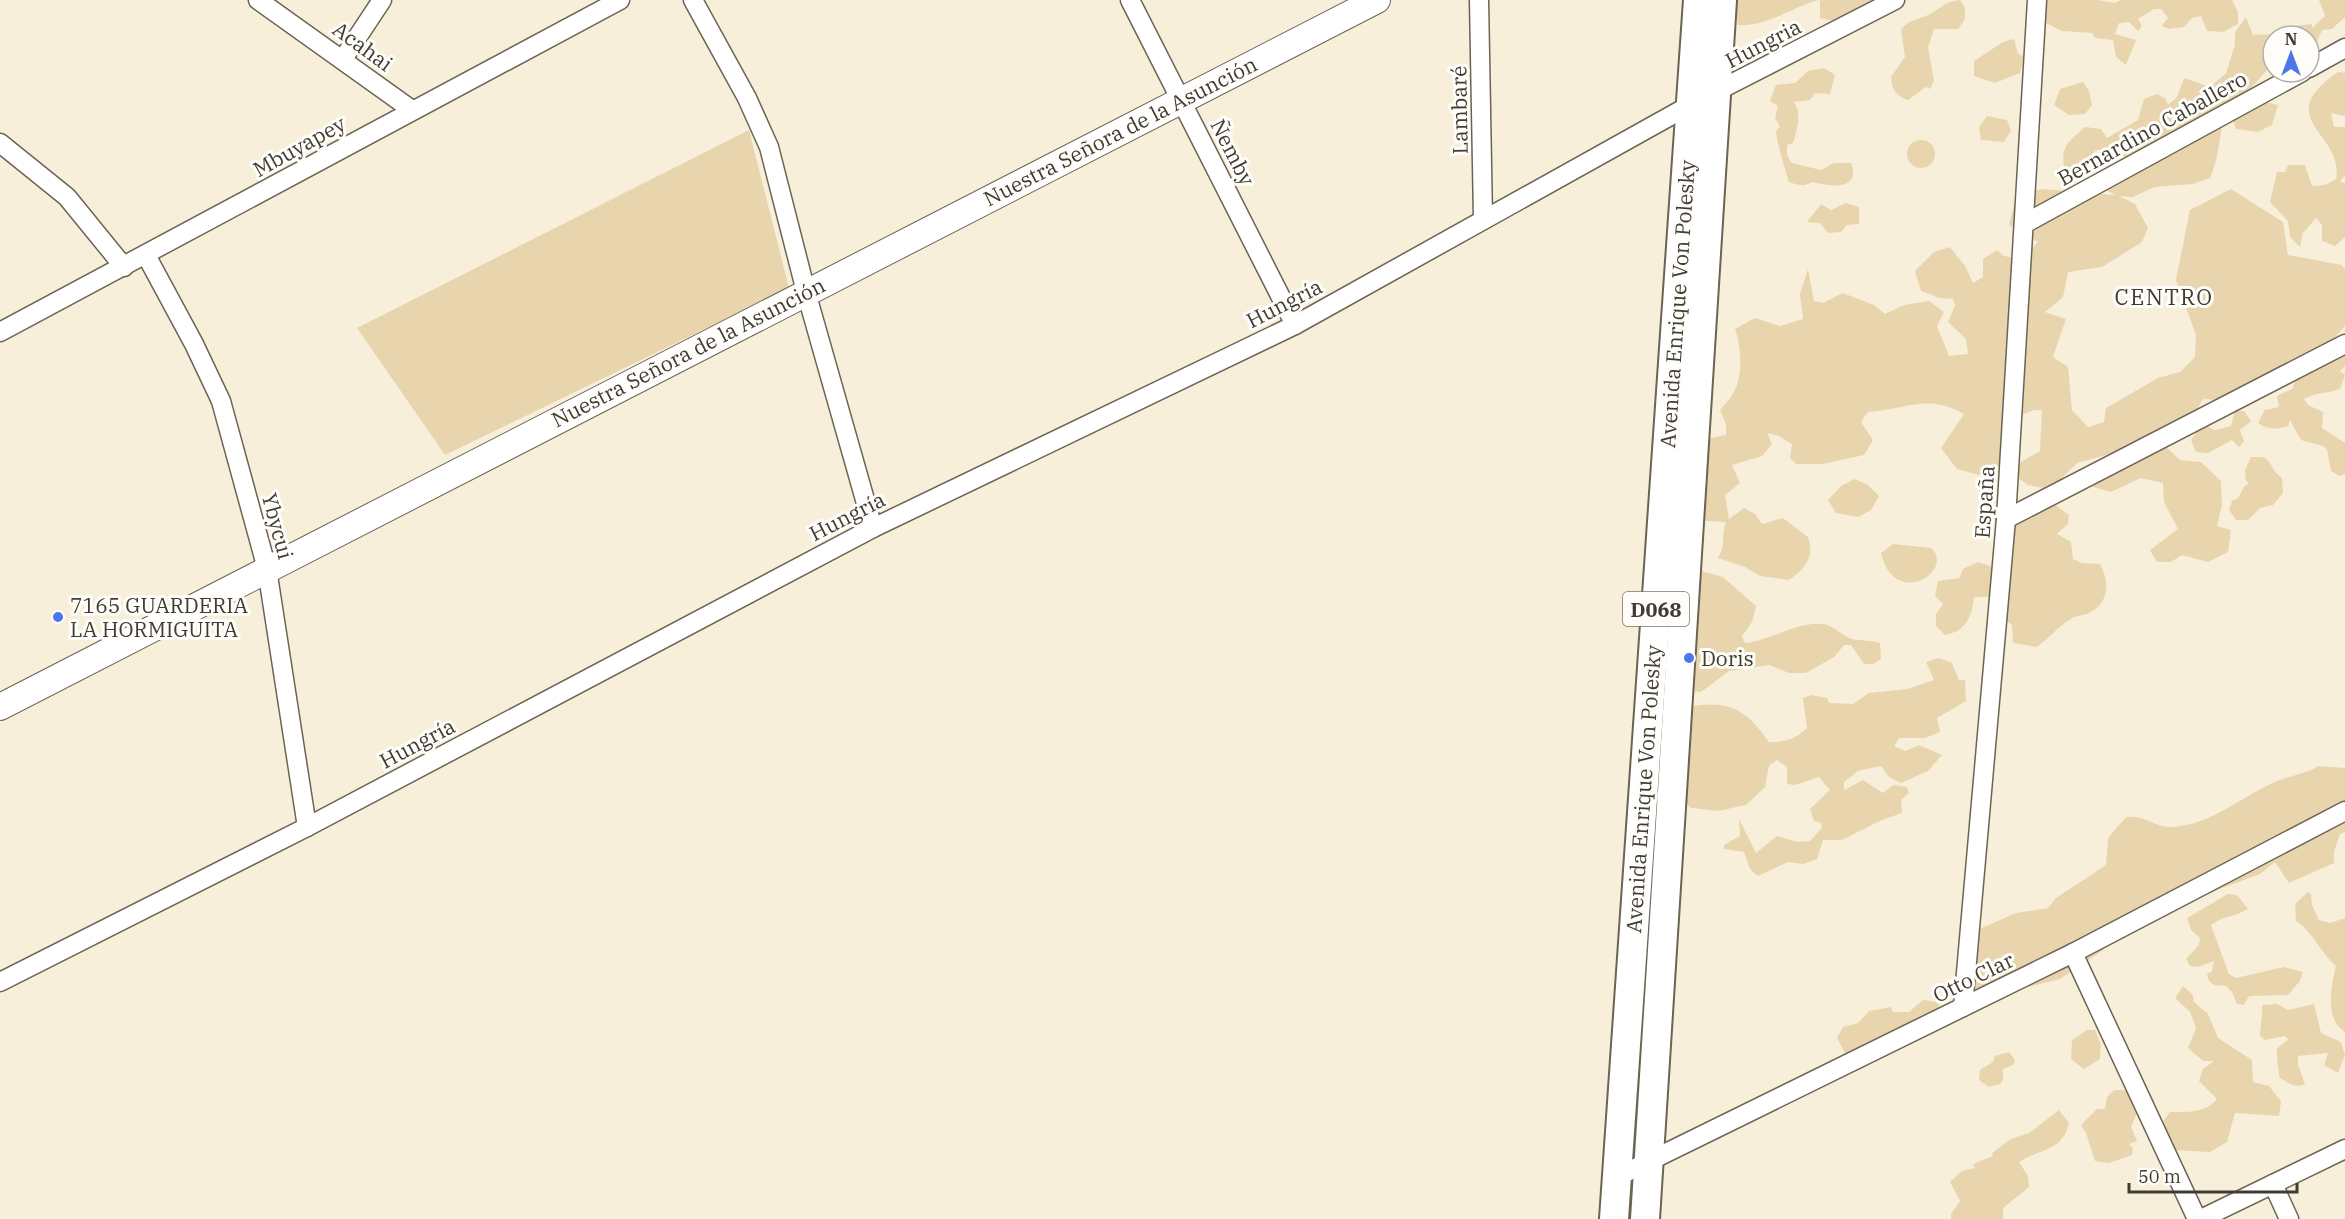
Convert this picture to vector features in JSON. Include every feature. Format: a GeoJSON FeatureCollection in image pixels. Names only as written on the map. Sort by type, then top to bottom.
{"type":"FeatureCollection","features":[{"type":"Feature","properties":{"kind":"main road","name":"Avenida Enrique Von Polesky"},"geometry":{"type":"LineString","coordinates":[[1614,1219],[1698,0]]}},
{"type":"Feature","properties":{"kind":"main road","name":"Avenida Enrique Von Polesky"},"geometry":{"type":"LineString","coordinates":[[1645,1219],[1651,1160],[1722,0]]}},
{"type":"Feature","properties":{"kind":"street","name":"Acahai"},"geometry":{"type":"LineString","coordinates":[[258,0],[344,59],[412,110]]}},
{"type":"Feature","properties":{"kind":"street"},"geometry":{"type":"LineString","coordinates":[[344,59],[382,0]]}},
{"type":"Feature","properties":{"kind":"street","name":"Mbuyapey"},"geometry":{"type":"LineString","coordinates":[[0,332],[620,0]]}},
{"type":"Feature","properties":{"kind":"street"},"geometry":{"type":"LineString","coordinates":[[693,0],[747,98],[770,147],[806,292],[873,528]]}},
{"type":"Feature","properties":{"kind":"street","name":"Ñemby"},"geometry":{"type":"LineString","coordinates":[[1130,0],[1295,325]]}},
{"type":"Feature","properties":{"kind":"street","name":"Nuestra Señora de la Asunción"},"geometry":{"type":"LineString","coordinates":[[0,707],[1377,0]]}},
{"type":"Feature","properties":{"kind":"street","name":"Lambaré"},"geometry":{"type":"LineString","coordinates":[[1479,0],[1483,219]]}},
{"type":"Feature","properties":{"kind":"street","name":"Hungria"},"geometry":{"type":"LineString","coordinates":[[1716,92],[1895,0]]}},
{"type":"Feature","properties":{"kind":"street","name":"España"},"geometry":{"type":"LineString","coordinates":[[1963,1007],[2007,519],[2037,0]]}},
{"type":"Feature","properties":{"kind":"street"},"geometry":{"type":"LineString","coordinates":[[2321,61],[2345,48]]}},
{"type":"Feature","properties":{"kind":"street","name":"Bernardino Caballero"},"geometry":{"type":"LineString","coordinates":[[2024,224],[2280,84]]}},
{"type":"Feature","properties":{"kind":"street","name":"Hungría"},"geometry":{"type":"LineString","coordinates":[[0,982],[307,827],[873,528],[1295,325],[1716,92]]}},
{"type":"Feature","properties":{"kind":"street"},"geometry":{"type":"LineString","coordinates":[[0,143],[67,197],[124,267]]}},
{"type":"Feature","properties":{"kind":"street","name":"Ybycui"},"geometry":{"type":"LineString","coordinates":[[146,255],[194,344],[221,401],[267,569],[307,827]]}},
{"type":"Feature","properties":{"kind":"street"},"geometry":{"type":"LineString","coordinates":[[2007,519],[2345,344]]}},
{"type":"Feature","properties":{"kind":"street","name":"Otto Clar"},"geometry":{"type":"LineString","coordinates":[[1617,1177],[2073,953],[2345,811]]}},
{"type":"Feature","properties":{"kind":"street"},"geometry":{"type":"LineString","coordinates":[[2073,953],[2199,1219],[2345,1149]]}},
{"type":"Feature","properties":{"kind":"street"},"geometry":{"type":"LineString","coordinates":[[2273,1184],[2289,1219]]}},
{"type":"Feature","properties":{"kind":"shaded area"},"geometry":{"type":"Polygon","coordinates":[[[1733,0],[1819,0],[1769,20],[1738,25],[1733,0]]]}},
{"type":"Feature","properties":{"kind":"shaded area"},"geometry":{"type":"Polygon","coordinates":[[[1820,0],[1887,0],[1845,24],[1820,18],[1820,0]]]}},
{"type":"Feature","properties":{"kind":"shaded area"},"geometry":{"type":"Polygon","coordinates":[[[1960,0],[1965,8],[1965,19],[1958,29],[1934,29],[1928,47],[1934,81],[1930,89],[1926,87],[1908,100],[1900,97],[1892,86],[1891,77],[1905,57],[1901,29],[1945,4],[1960,0]]]}},
{"type":"Feature","properties":{"kind":"shaded area"},"geometry":{"type":"Polygon","coordinates":[[[2042,0],[2097,0],[2115,3],[2121,0],[2232,0],[2238,12],[2238,24],[2223,32],[2207,31],[2201,16],[2192,18],[2184,27],[2169,29],[2162,26],[2168,18],[2161,9],[2154,9],[2138,19],[2142,26],[2138,31],[2129,22],[2119,23],[2115,34],[2136,40],[2126,65],[2116,57],[2113,40],[2095,38],[2092,33],[2062,31],[2046,23],[2042,0]]]}},
{"type":"Feature","properties":{"kind":"shaded area"},"geometry":{"type":"Polygon","coordinates":[[[2319,0],[2345,0],[2345,17],[2332,29],[2322,30],[2321,32],[2321,24],[2316,24],[2325,16],[2319,0]]]}},
{"type":"Feature","properties":{"kind":"shaded area"},"geometry":{"type":"Polygon","coordinates":[[[2246,17],[2253,35],[2261,35],[2261,77],[2243,97],[2278,105],[2272,125],[2258,132],[2236,129],[2233,120],[2223,123],[2217,157],[2210,178],[2193,184],[2154,187],[2133,197],[2119,196],[2135,204],[2148,228],[2142,242],[2102,267],[2068,272],[2063,297],[2045,312],[2066,319],[2053,357],[2068,367],[2072,410],[2088,427],[2104,422],[2106,408],[2158,378],[2180,372],[2195,357],[2196,335],[2176,280],[2190,210],[2231,189],[2283,222],[2288,255],[2342,265],[2345,270],[2345,326],[2318,357],[2264,378],[2230,401],[2203,399],[2195,413],[2177,419],[2159,434],[2164,445],[2180,460],[2201,462],[2221,481],[2222,505],[2217,526],[2231,530],[2228,552],[2208,562],[2182,555],[2171,562],[2157,562],[2150,550],[2178,529],[2164,502],[2163,483],[2141,478],[2111,492],[2093,487],[2095,479],[2113,456],[2110,454],[2077,463],[2061,479],[2043,488],[2028,485],[2014,475],[2019,463],[2040,451],[2042,410],[2034,410],[2017,417],[2011,451],[2001,465],[1979,475],[1957,469],[1941,448],[1964,414],[1938,405],[1916,404],[1868,412],[1861,422],[1873,440],[1864,455],[1823,464],[1796,464],[1790,458],[1792,444],[1779,436],[1767,433],[1772,444],[1762,456],[1732,465],[1740,483],[1725,495],[1729,519],[1744,508],[1755,514],[1762,524],[1783,518],[1808,537],[1810,551],[1807,562],[1789,580],[1760,576],[1745,567],[1718,558],[1722,549],[1726,522],[1705,521],[1696,528],[1687,527],[1684,518],[1695,496],[1686,494],[1682,487],[1643,1120],[1639,1121],[1700,133],[1703,135],[1683,477],[1703,463],[1698,457],[1707,439],[1726,435],[1726,424],[1720,410],[1735,390],[1740,368],[1739,343],[1735,329],[1755,318],[1780,326],[1803,319],[1800,294],[1808,269],[1814,301],[1823,303],[1843,293],[1874,305],[1885,314],[1904,305],[1929,301],[1944,312],[1937,326],[1949,356],[1968,354],[1966,339],[1948,322],[1955,305],[1953,299],[1940,298],[1921,291],[1915,271],[1934,252],[1950,247],[1965,266],[1973,283],[1983,277],[1983,259],[1997,250],[2004,256],[2022,259],[2038,242],[2009,225],[2016,197],[2042,189],[2115,195],[2096,184],[2126,166],[2130,158],[2114,155],[2113,149],[2096,150],[2083,164],[2064,168],[2065,148],[2071,140],[2085,127],[2101,129],[2107,138],[2138,120],[2144,99],[2157,94],[2166,99],[2168,105],[2177,97],[2184,78],[2210,87],[2226,73],[2235,45],[2235,32],[2246,17]]]}},
{"type":"Feature","properties":{"kind":"shaded area"},"geometry":{"type":"Polygon","coordinates":[[[2014,39],[2018,54],[2024,56],[2020,73],[1995,83],[1974,76],[1974,61],[2003,42],[2014,39]]]}},
{"type":"Feature","properties":{"kind":"shaded area"},"geometry":{"type":"Polygon","coordinates":[[[1824,68],[1835,75],[1830,94],[1815,93],[1810,100],[1794,102],[1798,111],[1798,122],[1793,143],[1787,145],[1787,155],[1792,163],[1821,170],[1834,163],[1851,163],[1852,179],[1842,185],[1812,182],[1804,185],[1795,184],[1789,182],[1778,141],[1776,131],[1780,127],[1775,118],[1778,106],[1770,101],[1776,85],[1795,83],[1808,71],[1824,68]]]}},
{"type":"Feature","properties":{"kind":"shaded area"},"geometry":{"type":"Polygon","coordinates":[[[2338,72],[2345,73],[2345,116],[2331,113],[2334,127],[2345,127],[2345,175],[2340,182],[2345,183],[2345,237],[2335,246],[2322,241],[2322,225],[2316,218],[2303,233],[2300,247],[2290,237],[2288,221],[2270,202],[2277,172],[2285,172],[2288,165],[2305,165],[2312,186],[2325,185],[2336,179],[2336,163],[2309,115],[2310,103],[2318,88],[2338,72]]]}},
{"type":"Feature","properties":{"kind":"shaded area"},"geometry":{"type":"Polygon","coordinates":[[[2083,82],[2089,91],[2092,105],[2085,114],[2069,115],[2054,105],[2060,89],[2083,82]]]}},
{"type":"Feature","properties":{"kind":"shaded area"},"geometry":{"type":"Polygon","coordinates":[[[1987,116],[2007,120],[2011,131],[2004,142],[1981,140],[1979,127],[1987,116]]]}},
{"type":"Feature","properties":{"kind":"shaded area"},"geometry":{"type":"Polygon","coordinates":[[[749,130],[789,288],[445,455],[357,328],[749,130]]]}},
{"type":"Feature","properties":{"kind":"shaded area"},"geometry":{"type":"Polygon","coordinates":[[[1921,140],[1931,144],[1935,154],[1931,164],[1921,168],[1911,164],[1907,154],[1911,144],[1921,140]]]}},
{"type":"Feature","properties":{"kind":"shaded area"},"geometry":{"type":"Polygon","coordinates":[[[1846,203],[1859,207],[1859,224],[1847,225],[1841,232],[1828,233],[1820,223],[1807,222],[1821,204],[1831,210],[1846,203]]]}},
{"type":"Feature","properties":{"kind":"shaded area"},"geometry":{"type":"Polygon","coordinates":[[[2345,341],[2345,366],[2340,371],[2345,375],[2340,389],[2304,399],[2308,405],[2323,412],[2322,428],[2345,443],[2345,474],[2340,476],[2331,471],[2327,450],[2323,446],[2301,440],[2290,420],[2288,426],[2276,429],[2258,423],[2265,410],[2279,407],[2277,396],[2292,389],[2296,380],[2345,341]]]}},
{"type":"Feature","properties":{"kind":"shaded area"},"geometry":{"type":"Polygon","coordinates":[[[2235,411],[2244,411],[2251,421],[2240,430],[2244,441],[2239,447],[2232,440],[2208,453],[2196,452],[2191,440],[2197,431],[2206,426],[2215,430],[2231,426],[2235,411]]]}},
{"type":"Feature","properties":{"kind":"shaded area"},"geometry":{"type":"Polygon","coordinates":[[[2251,457],[2267,459],[2282,478],[2283,493],[2273,505],[2260,508],[2248,520],[2236,520],[2229,510],[2232,501],[2238,498],[2249,483],[2246,481],[2245,470],[2251,457]]]}},
{"type":"Feature","properties":{"kind":"shaded area"},"geometry":{"type":"Polygon","coordinates":[[[1855,479],[1868,485],[1879,496],[1871,510],[1858,517],[1836,513],[1828,500],[1841,486],[1855,479]]]}},
{"type":"Feature","properties":{"kind":"shaded area"},"geometry":{"type":"Polygon","coordinates":[[[2055,505],[2069,515],[2068,524],[2057,534],[2071,542],[2073,559],[2082,563],[2100,564],[2103,570],[2106,590],[2102,603],[2091,612],[2069,620],[2037,647],[2013,643],[2012,625],[2003,618],[1998,589],[1987,597],[1974,597],[1972,611],[1967,622],[1958,630],[1945,635],[1936,626],[1936,614],[1943,604],[1935,596],[1938,581],[1959,578],[1963,569],[1978,562],[1990,566],[1996,575],[2014,511],[2044,511],[2055,505]]]}},
{"type":"Feature","properties":{"kind":"shaded area"},"geometry":{"type":"Polygon","coordinates":[[[1893,544],[1931,548],[1937,557],[1936,566],[1930,575],[1920,580],[1909,583],[1898,580],[1888,570],[1881,553],[1893,544]]]}},
{"type":"Feature","properties":{"kind":"shaded area"},"geometry":{"type":"Polygon","coordinates":[[[1693,571],[1723,577],[1756,606],[1752,622],[1742,636],[1745,643],[1793,628],[1823,624],[1852,639],[1880,643],[1881,659],[1873,664],[1864,664],[1851,645],[1844,645],[1834,657],[1806,673],[1789,673],[1769,665],[1729,671],[1701,692],[1685,690],[1693,571]]]}},
{"type":"Feature","properties":{"kind":"shaded area"},"geometry":{"type":"Polygon","coordinates":[[[1939,658],[1952,663],[1959,680],[1965,680],[1966,701],[1937,718],[1940,732],[1925,738],[1899,738],[1894,746],[1905,751],[1919,745],[1942,755],[1928,771],[1901,783],[1889,777],[1881,766],[1858,771],[1844,782],[1844,790],[1863,780],[1883,793],[1893,785],[1907,787],[1909,793],[1901,800],[1902,813],[1882,820],[1842,840],[1823,840],[1817,859],[1803,864],[1788,862],[1758,876],[1750,869],[1744,852],[1724,849],[1724,845],[1740,836],[1739,819],[1756,853],[1777,836],[1798,842],[1810,841],[1822,828],[1821,823],[1814,821],[1810,809],[1830,790],[1819,777],[1795,785],[1787,784],[1787,767],[1777,760],[1769,766],[1765,787],[1746,805],[1718,811],[1691,808],[1668,787],[1666,745],[1679,708],[1708,704],[1731,707],[1750,719],[1769,742],[1780,741],[1790,739],[1807,728],[1803,698],[1811,695],[1827,698],[1829,703],[1853,704],[1869,693],[1907,689],[1934,680],[1926,662],[1939,658]]]}},
{"type":"Feature","properties":{"kind":"shaded area"},"geometry":{"type":"Polygon","coordinates":[[[2319,766],[2345,768],[2345,832],[2340,834],[2334,852],[2334,863],[2289,883],[2275,862],[2260,874],[2212,892],[2170,913],[2123,927],[2102,951],[2060,979],[1991,996],[1961,980],[1966,935],[2016,913],[2048,908],[2056,898],[2106,865],[2108,838],[2126,817],[2139,818],[2170,827],[2185,825],[2214,815],[2266,786],[2319,766]]]}},
{"type":"Feature","properties":{"kind":"shaded area"},"geometry":{"type":"Polygon","coordinates":[[[2308,892],[2311,894],[2312,905],[2319,920],[2330,923],[2345,918],[2345,1032],[2338,1026],[2332,1011],[2331,992],[2336,966],[2308,931],[2296,921],[2295,904],[2308,892]]]}},
{"type":"Feature","properties":{"kind":"shaded area"},"geometry":{"type":"Polygon","coordinates":[[[2228,894],[2237,895],[2248,909],[2211,925],[2229,974],[2236,978],[2284,967],[2303,972],[2300,981],[2288,995],[2249,996],[2244,1005],[2237,1004],[2232,992],[2226,986],[2214,985],[2209,981],[2207,974],[2212,971],[2214,961],[2198,967],[2190,966],[2186,959],[2199,945],[2200,938],[2191,930],[2187,918],[2228,894]]]}},
{"type":"Feature","properties":{"kind":"shaded area"},"geometry":{"type":"Polygon","coordinates":[[[2183,986],[2193,995],[2194,1002],[2208,1014],[2218,1038],[2252,1060],[2253,1082],[2269,1086],[2281,1101],[2279,1116],[2235,1113],[2227,1142],[2210,1152],[2173,1150],[2159,1127],[2170,1112],[2202,1109],[2213,1104],[2217,1099],[2199,1081],[2203,1069],[2214,1061],[2203,1061],[2188,1048],[2196,1028],[2190,1012],[2175,998],[2183,986]]]}},
{"type":"Feature","properties":{"kind":"shaded area"},"geometry":{"type":"Polygon","coordinates":[[[1923,1000],[1938,1002],[1943,1015],[1930,1020],[1924,1014],[1912,1021],[1911,1027],[1862,1054],[1845,1053],[1837,1038],[1843,1027],[1858,1023],[1869,1011],[1891,1007],[1893,1012],[1909,1012],[1923,1000]]]}},
{"type":"Feature","properties":{"kind":"shaded area"},"geometry":{"type":"Polygon","coordinates":[[[2277,1004],[2288,1010],[2314,1004],[2321,1033],[2341,1042],[2345,1055],[2338,1073],[2324,1065],[2328,1053],[2298,1056],[2298,1065],[2305,1084],[2295,1086],[2280,1078],[2277,1049],[2288,1039],[2285,1036],[2265,1040],[2260,1036],[2262,1005],[2277,1004]]]}},
{"type":"Feature","properties":{"kind":"shaded area"},"geometry":{"type":"Polygon","coordinates":[[[2087,1030],[2095,1030],[2101,1044],[2100,1059],[2084,1069],[2071,1059],[2072,1040],[2087,1030]]]}},
{"type":"Feature","properties":{"kind":"shaded area"},"geometry":{"type":"Polygon","coordinates":[[[2009,1052],[2015,1060],[2013,1065],[2003,1069],[2003,1080],[2000,1084],[1989,1087],[1979,1080],[1980,1070],[1993,1062],[1995,1056],[2009,1052]]]}},
{"type":"Feature","properties":{"kind":"shaded area"},"geometry":{"type":"Polygon","coordinates":[[[2114,1090],[2128,1090],[2140,1106],[2131,1127],[2137,1141],[2129,1144],[2133,1148],[2132,1155],[2109,1163],[2095,1161],[2081,1125],[2097,1109],[2105,1109],[2107,1097],[2114,1090]]]}},
{"type":"Feature","properties":{"kind":"shaded area"},"geometry":{"type":"Polygon","coordinates":[[[2059,1110],[2069,1123],[2066,1132],[2050,1148],[2019,1162],[2028,1176],[2029,1187],[2003,1208],[2003,1219],[1951,1219],[1951,1214],[1960,1201],[1950,1182],[1962,1171],[1975,1168],[1973,1164],[1993,1156],[1992,1153],[2011,1139],[2029,1133],[2059,1110]]]}},
{"type":"Feature","properties":{"kind":"place","name":"7165 GUARDERIA LA HORMIGUITA"},"geometry":{"type":"Point","coordinates":[58,617]}},
{"type":"Feature","properties":{"kind":"place","name":"Doris"},"geometry":{"type":"Point","coordinates":[1689,658]}},
{"type":"Feature","properties":{"kind":"district","name":"CENTRO"},"geometry":{"type":"Point","coordinates":[2164,296]}}]}
